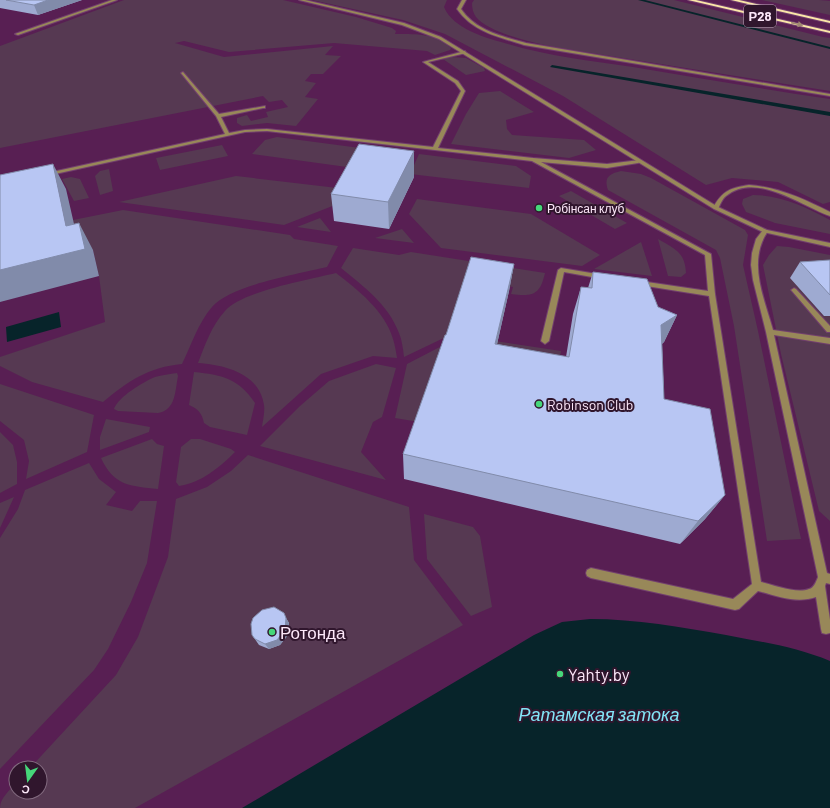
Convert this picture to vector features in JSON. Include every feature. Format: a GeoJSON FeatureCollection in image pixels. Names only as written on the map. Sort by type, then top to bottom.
{"type":"FeatureCollection","features":[{"type":"Feature","properties":{"kind":"highway","name":"Р28"},"geometry":{"type":"LineString","coordinates":[[690,0],[830,32]]}},
{"type":"Feature","properties":{"kind":"highway","name":"Р28"},"geometry":{"type":"LineString","coordinates":[[733,0],[830,22]]}},
{"type":"Feature","properties":{"kind":"street"},"geometry":{"type":"LineString","coordinates":[[17,34],[115,0]]}},
{"type":"Feature","properties":{"kind":"street"},"geometry":{"type":"LineString","coordinates":[[301,0],[403,24],[440,38],[465,52],[638,162],[716,208],[765,231],[830,245]]}},
{"type":"Feature","properties":{"kind":"street"},"geometry":{"type":"LineString","coordinates":[[464,0],[459,9],[462,16],[470,22],[499,36],[525,44],[830,95]]}},
{"type":"Feature","properties":{"kind":"street"},"geometry":{"type":"LineString","coordinates":[[435,148],[463,91],[457,82],[425,62],[465,52]]}},
{"type":"Feature","properties":{"kind":"street"},"geometry":{"type":"LineString","coordinates":[[183,73],[218,116],[228,135]]}},
{"type":"Feature","properties":{"kind":"street"},"geometry":{"type":"LineString","coordinates":[[218,116],[262,107]]}},
{"type":"Feature","properties":{"kind":"street"},"geometry":{"type":"LineString","coordinates":[[39,176],[245,131],[267,130],[533,160],[607,166],[638,162]]}},
{"type":"Feature","properties":{"kind":"street"},"geometry":{"type":"LineString","coordinates":[[533,160],[708,254],[712,294],[757,586]]}},
{"type":"Feature","properties":{"kind":"street"},"geometry":{"type":"LineString","coordinates":[[716,208],[724,195],[740,188],[757,186],[782,193],[830,214]]}},
{"type":"Feature","properties":{"kind":"street"},"geometry":{"type":"LineString","coordinates":[[757,586],[799,595],[812,594],[827,578],[754,266],[758,239],[765,231]]}},
{"type":"Feature","properties":{"kind":"street"},"geometry":{"type":"LineString","coordinates":[[545,341],[561,270],[608,278]]}},
{"type":"Feature","properties":{"kind":"street"},"geometry":{"type":"LineString","coordinates":[[632,281],[712,294]]}},
{"type":"Feature","properties":{"kind":"street"},"geometry":{"type":"LineString","coordinates":[[794,290],[830,330]]}},
{"type":"Feature","properties":{"kind":"street"},"geometry":{"type":"LineString","coordinates":[[770,332],[830,341]]}},
{"type":"Feature","properties":{"kind":"street"},"geometry":{"type":"LineString","coordinates":[[591,573],[735,604],[757,586]]}},
{"type":"Feature","properties":{"kind":"street"},"geometry":{"type":"LineString","coordinates":[[820,587],[826,629]]}},
{"type":"Feature","properties":{"kind":"shaded area"},"geometry":{"type":"Polygon","coordinates":[[[124,0],[283,0],[356,17],[392,28],[396,31],[395,34],[417,34],[439,39],[451,48],[450,50],[435,55],[427,51],[334,43],[229,52],[184,41],[175,43],[224,57],[333,46],[325,55],[341,56],[323,74],[311,74],[305,81],[316,83],[305,97],[318,99],[296,126],[267,123],[242,126],[237,123],[237,118],[247,115],[251,121],[268,117],[266,112],[288,107],[282,100],[269,102],[263,96],[0,148],[0,46],[124,0]]]}},
{"type":"Feature","properties":{"kind":"shaded area"},"geometry":{"type":"Polygon","coordinates":[[[312,0],[447,0],[444,7],[448,15],[462,27],[471,32],[499,42],[570,58],[830,99],[830,202],[823,204],[778,182],[732,178],[706,185],[563,96],[445,34],[403,20],[312,0]]]}},
{"type":"Feature","properties":{"kind":"shaded area"},"geometry":{"type":"Polygon","coordinates":[[[474,0],[674,0],[830,38],[830,91],[535,43],[501,32],[482,23],[473,12],[472,3],[474,0]]]}},
{"type":"Feature","properties":{"kind":"shaded area"},"geometry":{"type":"Polygon","coordinates":[[[762,0],[830,1],[830,15],[762,0]]]}},
{"type":"Feature","properties":{"kind":"shaded area"},"geometry":{"type":"Polygon","coordinates":[[[452,57],[466,58],[484,68],[485,71],[466,75],[443,59],[452,57]]]}},
{"type":"Feature","properties":{"kind":"shaded area"},"geometry":{"type":"Polygon","coordinates":[[[500,91],[534,112],[506,120],[507,129],[512,135],[584,140],[596,150],[569,158],[451,144],[466,114],[479,93],[500,91]]]}},
{"type":"Feature","properties":{"kind":"shaded area"},"geometry":{"type":"Polygon","coordinates":[[[277,137],[360,148],[347,167],[252,154],[265,140],[277,137]]]}},
{"type":"Feature","properties":{"kind":"shaded area"},"geometry":{"type":"Polygon","coordinates":[[[222,145],[228,156],[160,170],[156,158],[222,145]]]}},
{"type":"Feature","properties":{"kind":"shaded area"},"geometry":{"type":"Polygon","coordinates":[[[419,154],[516,166],[531,176],[529,188],[410,174],[419,154]]]}},
{"type":"Feature","properties":{"kind":"shaded area"},"geometry":{"type":"Polygon","coordinates":[[[109,169],[113,191],[100,195],[95,176],[100,171],[109,169]]]}},
{"type":"Feature","properties":{"kind":"shaded area"},"geometry":{"type":"Polygon","coordinates":[[[621,171],[641,174],[651,178],[745,230],[748,235],[743,265],[801,539],[767,541],[734,326],[720,258],[716,250],[608,190],[608,177],[621,171]]]}},
{"type":"Feature","properties":{"kind":"shaded area"},"geometry":{"type":"Polygon","coordinates":[[[236,176],[346,189],[335,205],[284,225],[119,202],[236,176]]]}},
{"type":"Feature","properties":{"kind":"shaded area"},"geometry":{"type":"Polygon","coordinates":[[[71,177],[80,179],[89,198],[74,201],[62,179],[71,177]]]}},
{"type":"Feature","properties":{"kind":"shaded area"},"geometry":{"type":"Polygon","coordinates":[[[571,191],[627,223],[615,229],[559,196],[571,191]]]}},
{"type":"Feature","properties":{"kind":"shaded area"},"geometry":{"type":"Polygon","coordinates":[[[753,195],[783,199],[821,215],[830,220],[830,234],[775,223],[746,212],[742,204],[743,199],[753,195]]]}},
{"type":"Feature","properties":{"kind":"shaded area"},"geometry":{"type":"Polygon","coordinates":[[[417,199],[531,214],[600,255],[582,266],[441,248],[409,214],[417,199]]]}},
{"type":"Feature","properties":{"kind":"shaded area"},"geometry":{"type":"Polygon","coordinates":[[[123,210],[290,235],[294,239],[338,246],[327,267],[266,281],[234,292],[221,299],[207,313],[182,364],[159,368],[140,376],[103,402],[32,382],[0,366],[0,357],[105,322],[99,276],[93,250],[81,253],[73,220],[123,210]]]}},
{"type":"Feature","properties":{"kind":"shaded area"},"geometry":{"type":"Polygon","coordinates":[[[320,218],[331,232],[297,227],[320,218]]]}},
{"type":"Feature","properties":{"kind":"shaded area"},"geometry":{"type":"Polygon","coordinates":[[[402,229],[414,243],[375,238],[402,229]]]}},
{"type":"Feature","properties":{"kind":"shaded area"},"geometry":{"type":"Polygon","coordinates":[[[658,239],[678,252],[684,260],[686,273],[681,277],[668,276],[658,239]]]}},
{"type":"Feature","properties":{"kind":"shaded area"},"geometry":{"type":"Polygon","coordinates":[[[641,242],[652,276],[594,269],[641,242]]]}},
{"type":"Feature","properties":{"kind":"shaded area"},"geometry":{"type":"Polygon","coordinates":[[[777,246],[830,255],[830,521],[819,511],[781,354],[763,265],[777,246]]]}},
{"type":"Feature","properties":{"kind":"shaded area"},"geometry":{"type":"Polygon","coordinates":[[[353,248],[399,255],[411,252],[545,273],[541,286],[538,290],[534,293],[525,295],[511,294],[513,287],[466,281],[450,335],[404,357],[400,336],[389,313],[358,282],[341,268],[353,248]]]}},
{"type":"Feature","properties":{"kind":"shaded area"},"geometry":{"type":"Polygon","coordinates":[[[336,273],[362,294],[384,319],[393,339],[397,358],[373,356],[321,374],[262,427],[264,405],[261,394],[248,378],[219,366],[198,363],[209,336],[216,322],[225,311],[234,304],[246,298],[276,287],[336,273]]]}},
{"type":"Feature","properties":{"kind":"shaded area"},"geometry":{"type":"Polygon","coordinates":[[[461,336],[561,351],[557,376],[419,422],[395,418],[407,364],[461,336]]]}},
{"type":"Feature","properties":{"kind":"shaded area"},"geometry":{"type":"Polygon","coordinates":[[[376,364],[396,368],[382,417],[373,422],[361,452],[386,480],[260,446],[300,406],[329,381],[376,364]]]}},
{"type":"Feature","properties":{"kind":"shaded area"},"geometry":{"type":"Polygon","coordinates":[[[194,372],[229,379],[236,383],[249,395],[255,403],[247,435],[210,427],[204,423],[199,412],[189,405],[194,372]]]}},
{"type":"Feature","properties":{"kind":"shaded area"},"geometry":{"type":"Polygon","coordinates":[[[177,373],[178,376],[174,399],[164,411],[158,413],[118,411],[114,409],[120,400],[144,382],[155,377],[177,373]]]}},
{"type":"Feature","properties":{"kind":"shaded area"},"geometry":{"type":"Polygon","coordinates":[[[0,384],[94,415],[87,452],[26,479],[29,461],[24,440],[0,421],[0,384]]]}},
{"type":"Feature","properties":{"kind":"shaded area"},"geometry":{"type":"Polygon","coordinates":[[[106,419],[150,427],[149,432],[100,450],[100,437],[106,419]]]}},
{"type":"Feature","properties":{"kind":"shaded area"},"geometry":{"type":"Polygon","coordinates":[[[0,432],[13,445],[17,462],[17,484],[0,493],[0,432]]]}},
{"type":"Feature","properties":{"kind":"shaded area"},"geometry":{"type":"Polygon","coordinates":[[[152,439],[157,444],[164,446],[158,489],[139,487],[124,483],[111,474],[101,458],[152,439]]]}},
{"type":"Feature","properties":{"kind":"shaded area"},"geometry":{"type":"Polygon","coordinates":[[[191,439],[200,439],[231,449],[235,452],[210,474],[195,482],[179,486],[176,482],[181,447],[191,439]]]}},
{"type":"Feature","properties":{"kind":"shaded area"},"geometry":{"type":"Polygon","coordinates":[[[248,455],[409,507],[414,560],[463,625],[135,808],[0,808],[0,804],[8,791],[8,800],[48,800],[48,760],[37,760],[116,675],[138,637],[168,557],[176,499],[207,487],[231,471],[248,455]]]}},
{"type":"Feature","properties":{"kind":"shaded area"},"geometry":{"type":"Polygon","coordinates":[[[89,463],[99,479],[116,492],[106,505],[132,511],[140,501],[157,501],[147,563],[131,602],[108,649],[94,670],[0,769],[0,538],[18,509],[25,490],[89,463]]]}},
{"type":"Feature","properties":{"kind":"shaded area"},"geometry":{"type":"Polygon","coordinates":[[[14,497],[0,528],[0,503],[14,497]]]}},
{"type":"Feature","properties":{"kind":"shaded area"},"geometry":{"type":"Polygon","coordinates":[[[424,514],[473,527],[480,536],[492,607],[471,616],[427,559],[424,514]]]}},
{"type":"Feature","properties":{"kind":"water"},"geometry":{"type":"Polygon","coordinates":[[[59,312],[61,327],[7,342],[6,327],[59,312]]]}},
{"type":"Feature","properties":{"kind":"water","name":"Ратамская затока"},"geometry":{"type":"Polygon","coordinates":[[[607,619],[675,626],[792,648],[830,661],[830,808],[242,808],[534,635],[562,622],[607,619]]]}},
{"type":"Feature","properties":{"kind":"building"},"geometry":{"type":"Polygon","coordinates":[[[6,0],[48,0],[34,5],[6,0]]]}},
{"type":"Feature","properties":{"kind":"building"},"geometry":{"type":"Polygon","coordinates":[[[359,144],[414,151],[388,202],[331,194],[359,144]]]}},
{"type":"Feature","properties":{"kind":"building"},"geometry":{"type":"Polygon","coordinates":[[[53,164],[66,226],[79,223],[85,249],[0,270],[0,175],[53,164]]]}},
{"type":"Feature","properties":{"kind":"building","name":"Robinson Club"},"geometry":{"type":"Polygon","coordinates":[[[471,257],[514,264],[495,344],[569,357],[581,287],[592,288],[593,272],[647,279],[658,307],[677,315],[661,325],[664,399],[710,409],[725,495],[698,521],[403,454],[446,335],[471,257]]]}},
{"type":"Feature","properties":{"kind":"building"},"geometry":{"type":"Polygon","coordinates":[[[830,260],[830,295],[800,262],[830,260]]]}},
{"type":"Feature","properties":{"kind":"building","name":"Ротонда"},"geometry":{"type":"Polygon","coordinates":[[[274,607],[284,613],[286,618],[285,630],[277,640],[265,644],[255,639],[252,635],[251,624],[253,618],[262,610],[274,607]]]}},
{"type":"Feature","properties":{"kind":"waterway"},"geometry":{"type":"LineString","coordinates":[[640,0],[830,48]]}},
{"type":"Feature","properties":{"kind":"waterway"},"geometry":{"type":"LineString","coordinates":[[552,66],[830,114]]}},
{"type":"Feature","properties":{"kind":"place","name":"Робінсан клуб"},"geometry":{"type":"Point","coordinates":[539,208]}},
{"type":"Feature","properties":{"kind":"place","name":"Robinson Club"},"geometry":{"type":"Point","coordinates":[539,404]}},
{"type":"Feature","properties":{"kind":"place","name":"Ротонда"},"geometry":{"type":"Point","coordinates":[272,632]}},
{"type":"Feature","properties":{"kind":"place","name":"Yahty.by"},"geometry":{"type":"Point","coordinates":[560,674]}}]}
